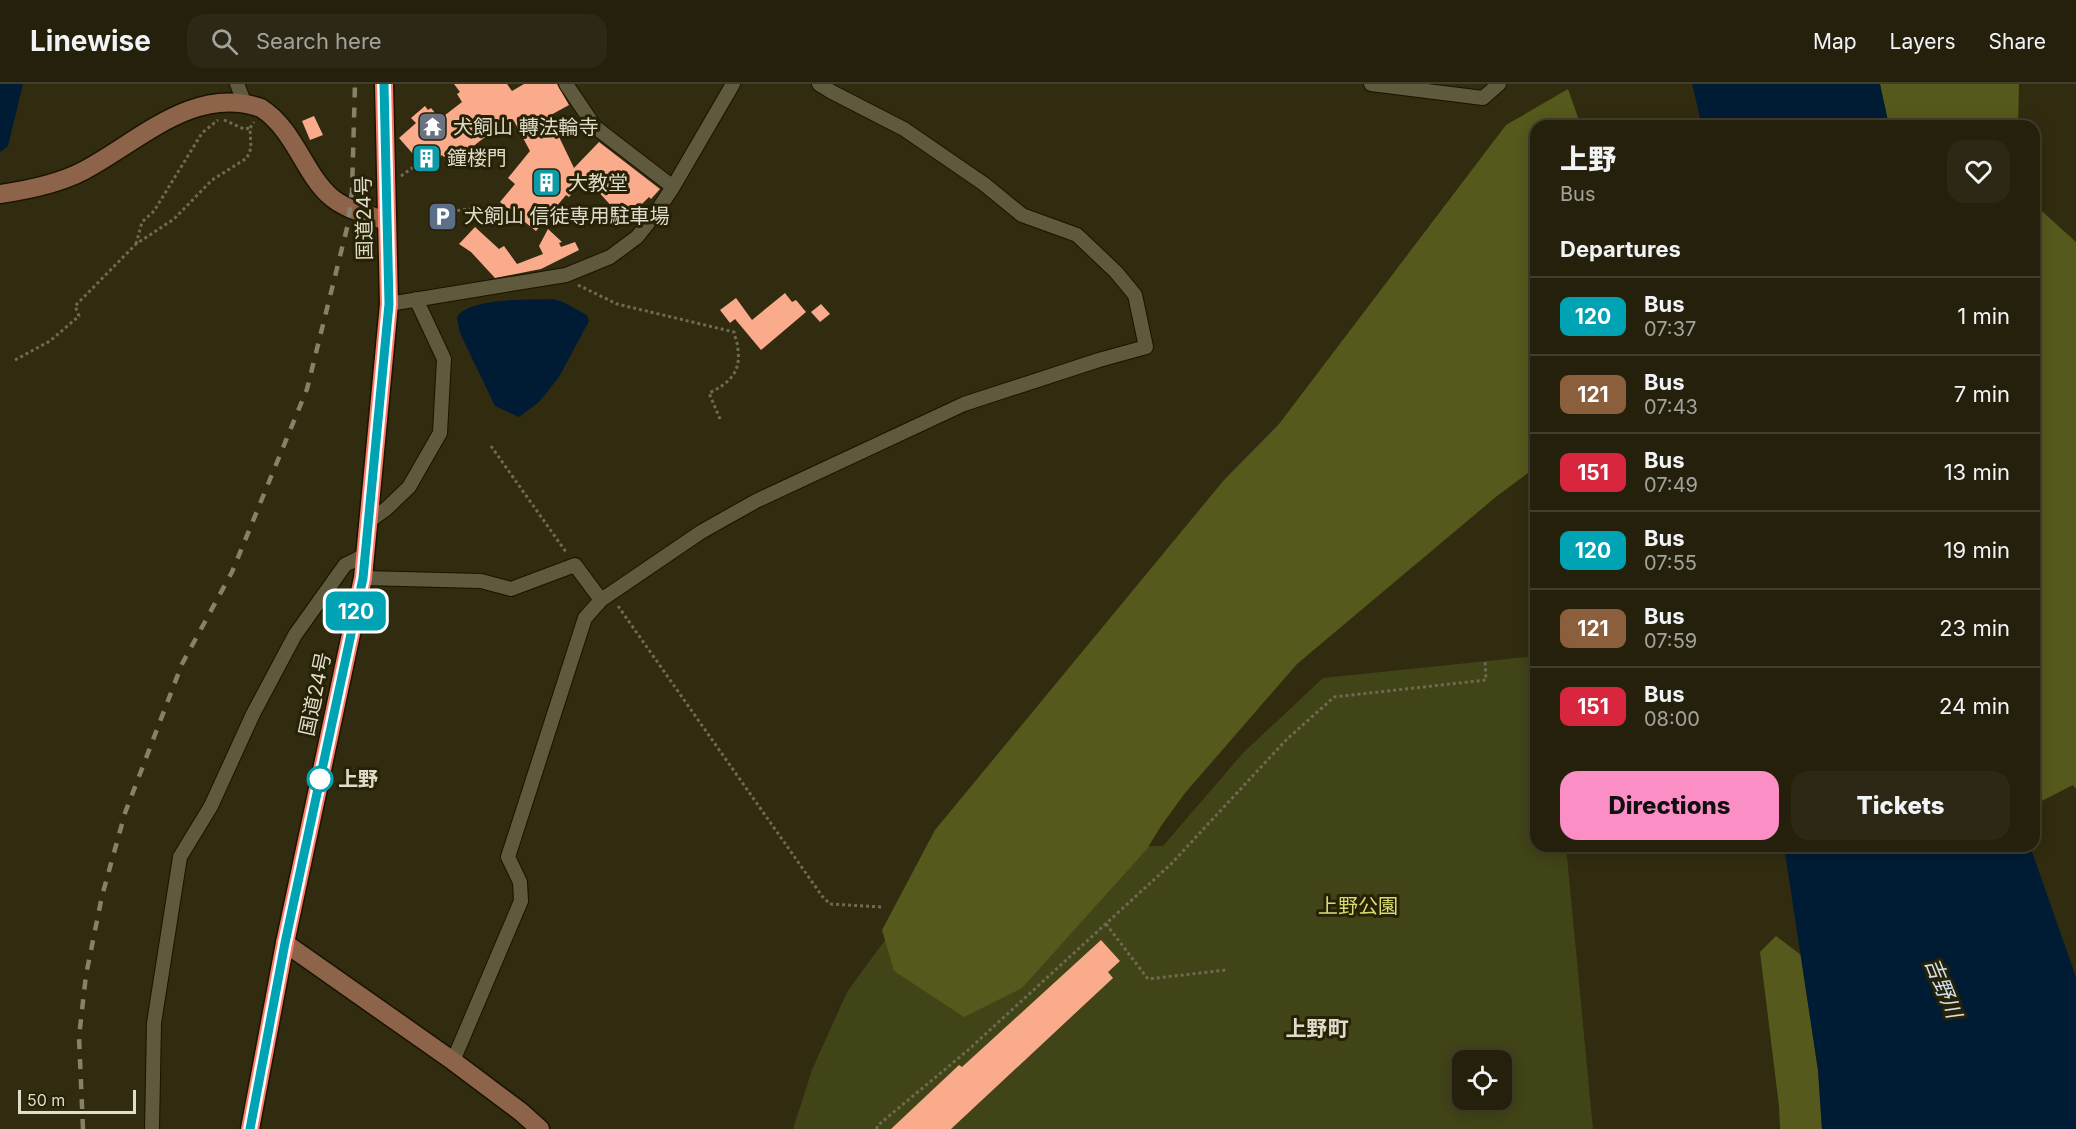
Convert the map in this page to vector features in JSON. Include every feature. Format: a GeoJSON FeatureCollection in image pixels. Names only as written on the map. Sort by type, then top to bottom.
{"type":"FeatureCollection","features":[{"type":"Feature","properties":{"kind":"highway","name":"国道24号"},"geometry":{"type":"LineString","coordinates":[[250,1129],[285,943],[363,578],[389,304],[384,84]]}},
{"type":"Feature","properties":{"kind":"street"},"geometry":{"type":"LineString","coordinates":[[566,84],[596,127],[673,187]]}},
{"type":"Feature","properties":{"kind":"street"},"geometry":{"type":"LineString","coordinates":[[389,304],[566,275],[610,257],[637,237],[673,187],[733,84]]}},
{"type":"Feature","properties":{"kind":"street"},"geometry":{"type":"LineString","coordinates":[[453,1061],[521,901],[520,882],[508,857],[585,618],[606,597],[701,531],[756,501],[964,404],[1146,347],[1135,295],[1116,272],[1077,235],[1022,215],[984,184],[904,129],[819,84]]}},
{"type":"Feature","properties":{"kind":"street"},"geometry":{"type":"LineString","coordinates":[[1371,84],[1483,98],[1499,84]]}},
{"type":"Feature","properties":{"kind":"street"},"geometry":{"type":"LineString","coordinates":[[0,194],[57,182],[82,172],[100,162],[170,111],[211,95],[240,91],[285,131],[331,197],[341,204],[386,221]]}},
{"type":"Feature","properties":{"kind":"street"},"geometry":{"type":"LineString","coordinates":[[369,521],[386,509],[409,487],[440,433],[444,359],[416,299]]}},
{"type":"Feature","properties":{"kind":"street"},"geometry":{"type":"LineString","coordinates":[[152,1129],[154,1023],[180,857],[211,806],[253,714],[296,635],[345,565],[365,555]]}},
{"type":"Feature","properties":{"kind":"street"},"geometry":{"type":"LineString","coordinates":[[363,578],[481,581],[511,589],[575,565],[606,597]]}},
{"type":"Feature","properties":{"kind":"street"},"geometry":{"type":"LineString","coordinates":[[285,943],[453,1061],[522,1112],[540,1129]]}},
{"type":"Feature","properties":{"kind":"path"},"geometry":{"type":"LineString","coordinates":[[15,360],[50,341],[79,316],[75,306],[136,244],[174,219],[212,180],[247,158],[251,148],[250,128],[262,109]]}},
{"type":"Feature","properties":{"kind":"path"},"geometry":{"type":"LineString","coordinates":[[136,244],[142,222],[154,211],[202,133],[220,118],[244,129],[250,128]]}},
{"type":"Feature","properties":{"kind":"path"},"geometry":{"type":"LineString","coordinates":[[402,176],[422,161]]}},
{"type":"Feature","properties":{"kind":"path"},"geometry":{"type":"LineString","coordinates":[[441,218],[454,211],[470,209]]}},
{"type":"Feature","properties":{"kind":"path"},"geometry":{"type":"LineString","coordinates":[[566,275],[578,285],[617,304],[734,332],[739,359],[736,371],[731,379],[709,393],[720,419]]}},
{"type":"Feature","properties":{"kind":"path"},"geometry":{"type":"LineString","coordinates":[[490,446],[575,565]]}},
{"type":"Feature","properties":{"kind":"path"},"geometry":{"type":"LineString","coordinates":[[606,597],[638,636],[822,896],[831,904],[839,906],[882,907]]}},
{"type":"Feature","properties":{"kind":"path"},"geometry":{"type":"LineString","coordinates":[[878,1129],[877,1126],[967,1051],[1171,864],[1287,740],[1334,697],[1486,680],[1485,661]]}},
{"type":"Feature","properties":{"kind":"path"},"geometry":{"type":"LineString","coordinates":[[1106,924],[1148,979],[1226,970]]}},
{"type":"Feature","properties":{"kind":"green space","name":"上野公園"},"geometry":{"type":"Polygon","coordinates":[[[1530,657],[1530,852],[1567,852],[1593,1129],[793,1129],[812,1070],[847,992],[885,940],[968,993],[1132,846],[1163,846],[1243,753],[1323,678],[1530,657]]]}},
{"type":"Feature","properties":{"kind":"shaded area"},"geometry":{"type":"Polygon","coordinates":[[[1880,84],[2019,84],[2018,120],[1888,120],[1880,84]]]}},
{"type":"Feature","properties":{"kind":"shaded area"},"geometry":{"type":"Polygon","coordinates":[[[1568,89],[1579,120],[1530,120],[1530,471],[1497,496],[1297,664],[1185,793],[1147,849],[1022,988],[964,1017],[894,971],[882,930],[935,830],[1224,480],[1279,424],[1506,125],[1568,89]]]}},
{"type":"Feature","properties":{"kind":"shaded area"},"geometry":{"type":"Polygon","coordinates":[[[2040,209],[2076,242],[2076,789],[2073,785],[2040,802],[2040,209]]]}},
{"type":"Feature","properties":{"kind":"shaded area"},"geometry":{"type":"Polygon","coordinates":[[[1776,936],[1801,955],[1818,1070],[1822,1129],[1780,1129],[1760,952],[1776,936]]]}},
{"type":"Feature","properties":{"kind":"water"},"geometry":{"type":"Polygon","coordinates":[[[0,84],[23,84],[8,146],[0,152],[0,84]]]}},
{"type":"Feature","properties":{"kind":"water"},"geometry":{"type":"Polygon","coordinates":[[[1692,84],[1880,84],[1888,120],[1701,120],[1692,84]]]}},
{"type":"Feature","properties":{"kind":"water"},"geometry":{"type":"Polygon","coordinates":[[[553,299],[587,315],[589,321],[559,377],[539,402],[519,417],[495,406],[460,333],[457,317],[474,306],[487,303],[553,299]]]}},
{"type":"Feature","properties":{"kind":"water","name":"吉野川"},"geometry":{"type":"Polygon","coordinates":[[[1785,852],[2032,852],[2076,977],[2076,1129],[1822,1129],[1818,1070],[1785,852]]]}},
{"type":"Feature","properties":{"kind":"building"},"geometry":{"type":"Polygon","coordinates":[[[454,84],[507,84],[512,91],[524,84],[557,84],[569,105],[549,116],[574,168],[599,142],[660,189],[625,221],[585,177],[569,197],[566,195],[536,231],[500,202],[515,184],[508,178],[530,151],[514,121],[506,127],[503,123],[471,148],[476,155],[465,163],[455,149],[444,157],[442,155],[439,158],[438,156],[425,166],[399,138],[416,123],[411,118],[425,106],[428,110],[431,108],[440,119],[462,102],[457,94],[460,92],[454,84]]]}},
{"type":"Feature","properties":{"kind":"building"},"geometry":{"type":"Polygon","coordinates":[[[314,116],[323,135],[310,140],[302,121],[314,116]]]}},
{"type":"Feature","properties":{"kind":"building"},"geometry":{"type":"Polygon","coordinates":[[[475,227],[499,249],[504,246],[517,264],[543,254],[539,246],[548,229],[562,242],[559,243],[561,247],[575,242],[579,250],[541,269],[495,278],[471,252],[459,244],[475,227]]]}},
{"type":"Feature","properties":{"kind":"building"},"geometry":{"type":"Polygon","coordinates":[[[785,293],[792,302],[796,300],[806,312],[761,350],[735,319],[730,323],[720,310],[736,298],[752,320],[785,293]]]}},
{"type":"Feature","properties":{"kind":"building"},"geometry":{"type":"Polygon","coordinates":[[[821,304],[830,314],[820,322],[811,312],[821,304]]]}},
{"type":"Feature","properties":{"kind":"building"},"geometry":{"type":"Polygon","coordinates":[[[1101,940],[1120,961],[1108,972],[1113,978],[951,1129],[891,1129],[959,1065],[962,1067],[1101,940]]]}},
{"type":"Feature","properties":{"kind":"railway"},"geometry":{"type":"LineString","coordinates":[[83,1129],[79,1037],[86,975],[102,896],[125,813],[182,664],[232,572],[307,389],[348,224],[352,191],[355,84]]}},
{"type":"Feature","properties":{"kind":"bus line","name":"120"},"geometry":{"type":"LineString","coordinates":[[250,1129],[285,943],[363,578],[389,304],[384,84]]}},
{"type":"Feature","properties":{"kind":"place","name":"犬飼山 轉法輪寺"},"geometry":{"type":"Point","coordinates":[432,127]}},
{"type":"Feature","properties":{"kind":"place","name":"鐘楼門"},"geometry":{"type":"Point","coordinates":[426,158]}},
{"type":"Feature","properties":{"kind":"place","name":"大教堂"},"geometry":{"type":"Point","coordinates":[547,183]}},
{"type":"Feature","properties":{"kind":"place","name":"犬飼山 信徒専用駐車場"},"geometry":{"type":"Point","coordinates":[443,216]}},
{"type":"Feature","properties":{"kind":"place","name":"上野"},"geometry":{"type":"Point","coordinates":[320,779]}},
{"type":"Feature","properties":{"kind":"district","name":"上野町"},"geometry":{"type":"Point","coordinates":[1317,1029]}}]}
